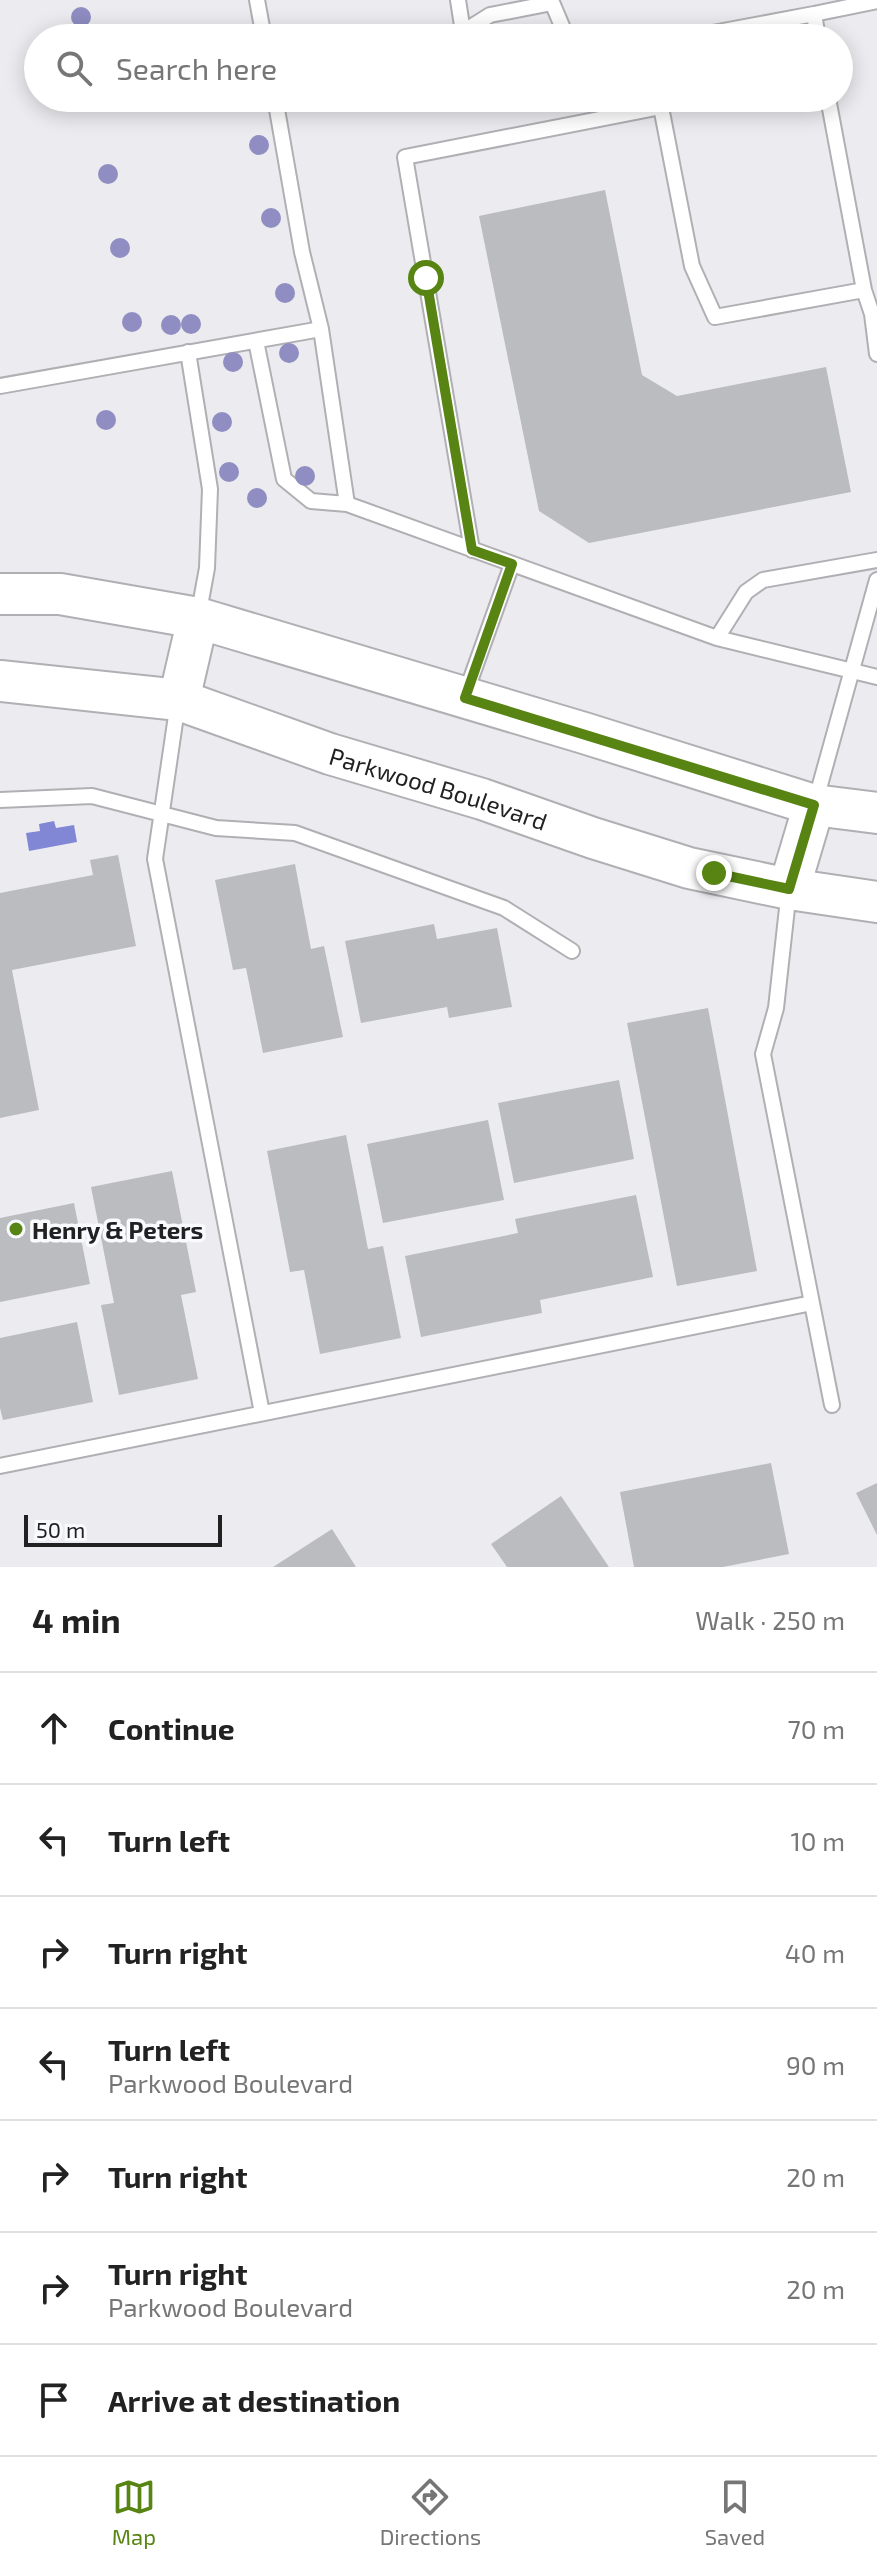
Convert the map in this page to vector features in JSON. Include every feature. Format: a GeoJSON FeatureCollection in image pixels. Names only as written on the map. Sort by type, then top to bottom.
{"type":"FeatureCollection","features":[{"type":"Feature","properties":{"kind":"main road"},"geometry":{"type":"LineString","coordinates":[[0,594],[60,594],[198,618],[814,805],[877,813]]}},
{"type":"Feature","properties":{"kind":"main road"},"geometry":{"type":"LineString","coordinates":[[179,700],[198,618]]}},
{"type":"Feature","properties":{"kind":"main road","name":"Parkwood Boulevard"},"geometry":{"type":"LineString","coordinates":[[0,681],[179,700],[330,754],[482,799],[689,868],[789,889],[877,902]]}},
{"type":"Feature","properties":{"kind":"main road"},"geometry":{"type":"LineString","coordinates":[[789,889],[814,805]]}},
{"type":"Feature","properties":{"kind":"lane"},"geometry":{"type":"LineString","coordinates":[[257,0],[261,24]]}},
{"type":"Feature","properties":{"kind":"lane"},"geometry":{"type":"LineString","coordinates":[[458,0],[462,24]]}},
{"type":"Feature","properties":{"kind":"lane"},"geometry":{"type":"LineString","coordinates":[[476,24],[490,15],[552,1],[561,24]]}},
{"type":"Feature","properties":{"kind":"lane"},"geometry":{"type":"LineString","coordinates":[[761,24],[877,1]]}},
{"type":"Feature","properties":{"kind":"lane"},"geometry":{"type":"LineString","coordinates":[[814,14],[816,24]]}},
{"type":"Feature","properties":{"kind":"lane"},"geometry":{"type":"LineString","coordinates":[[277,112],[302,252],[321,329],[347,504]]}},
{"type":"Feature","properties":{"kind":"lane"},"geometry":{"type":"LineString","coordinates":[[472,550],[405,157],[614,112]]}},
{"type":"Feature","properties":{"kind":"lane"},"geometry":{"type":"LineString","coordinates":[[662,112],[692,266],[715,317],[864,290]]}},
{"type":"Feature","properties":{"kind":"lane"},"geometry":{"type":"LineString","coordinates":[[831,112],[864,290],[874,314],[877,354]]}},
{"type":"Feature","properties":{"kind":"lane"},"geometry":{"type":"LineString","coordinates":[[0,386],[321,329]]}},
{"type":"Feature","properties":{"kind":"lane"},"geometry":{"type":"LineString","coordinates":[[256,341],[284,479],[311,501],[347,504],[717,638],[877,677]]}},
{"type":"Feature","properties":{"kind":"lane"},"geometry":{"type":"LineString","coordinates":[[188,352],[210,489],[207,568],[198,618]]}},
{"type":"Feature","properties":{"kind":"lane"},"geometry":{"type":"LineString","coordinates":[[717,638],[746,592],[763,580],[877,560]]}},
{"type":"Feature","properties":{"kind":"lane"},"geometry":{"type":"LineString","coordinates":[[465,698],[512,564]]}},
{"type":"Feature","properties":{"kind":"lane"},"geometry":{"type":"LineString","coordinates":[[814,805],[876,586]]}},
{"type":"Feature","properties":{"kind":"lane"},"geometry":{"type":"LineString","coordinates":[[179,700],[155,859],[262,1413]]}},
{"type":"Feature","properties":{"kind":"lane"},"geometry":{"type":"LineString","coordinates":[[0,800],[92,796],[216,828],[295,833],[504,908],[572,951]]}},
{"type":"Feature","properties":{"kind":"lane"},"geometry":{"type":"LineString","coordinates":[[789,889],[776,1008],[763,1054],[832,1405]]}},
{"type":"Feature","properties":{"kind":"lane"},"geometry":{"type":"LineString","coordinates":[[0,1466],[812,1303]]}},
{"type":"Feature","properties":{"kind":"water"},"geometry":{"type":"Polygon","coordinates":[[[54,821],[56,828],[74,825],[77,842],[29,851],[26,833],[40,831],[39,824],[54,821]]]}},
{"type":"Feature","properties":{"kind":"building"},"geometry":{"type":"Polygon","coordinates":[[[605,190],[642,375],[677,396],[826,367],[851,492],[589,543],[539,511],[479,216],[605,190]]]}},
{"type":"Feature","properties":{"kind":"building"},"geometry":{"type":"Polygon","coordinates":[[[118,855],[136,946],[12,970],[39,1110],[0,1118],[0,893],[93,875],[90,860],[118,855]]]}},
{"type":"Feature","properties":{"kind":"building"},"geometry":{"type":"Polygon","coordinates":[[[295,864],[311,949],[324,946],[343,1037],[263,1053],[246,968],[233,970],[215,880],[295,864]]]}},
{"type":"Feature","properties":{"kind":"building"},"geometry":{"type":"Polygon","coordinates":[[[434,924],[437,939],[497,928],[512,1007],[449,1018],[447,1007],[361,1023],[345,941],[434,924]]]}},
{"type":"Feature","properties":{"kind":"building"},"geometry":{"type":"Polygon","coordinates":[[[708,1008],[757,1271],[677,1286],[627,1023],[708,1008]]]}},
{"type":"Feature","properties":{"kind":"building"},"geometry":{"type":"Polygon","coordinates":[[[619,1080],[634,1159],[514,1183],[498,1103],[619,1080]]]}},
{"type":"Feature","properties":{"kind":"building"},"geometry":{"type":"Polygon","coordinates":[[[488,1120],[504,1200],[383,1223],[367,1144],[488,1120]]]}},
{"type":"Feature","properties":{"kind":"building"},"geometry":{"type":"Polygon","coordinates":[[[346,1135],[368,1249],[383,1246],[401,1338],[320,1354],[304,1270],[290,1272],[267,1151],[346,1135]]]}},
{"type":"Feature","properties":{"kind":"building"},"geometry":{"type":"Polygon","coordinates":[[[172,1171],[196,1292],[181,1295],[198,1379],[119,1395],[101,1305],[114,1303],[91,1187],[172,1171]]]}},
{"type":"Feature","properties":{"kind":"building"},"geometry":{"type":"Polygon","coordinates":[[[636,1195],[653,1277],[540,1300],[542,1313],[421,1337],[405,1256],[518,1233],[515,1219],[636,1195]]]}},
{"type":"Feature","properties":{"kind":"building"},"geometry":{"type":"Polygon","coordinates":[[[74,1203],[90,1284],[0,1302],[0,1218],[74,1203]]]}},
{"type":"Feature","properties":{"kind":"building"},"geometry":{"type":"Polygon","coordinates":[[[77,1322],[93,1402],[3,1420],[0,1408],[0,1338],[77,1322]]]}},
{"type":"Feature","properties":{"kind":"building"},"geometry":{"type":"Polygon","coordinates":[[[771,1463],[789,1554],[723,1567],[634,1567],[620,1492],[771,1463]]]}},
{"type":"Feature","properties":{"kind":"building"},"geometry":{"type":"Polygon","coordinates":[[[877,1483],[877,1535],[856,1493],[877,1483]]]}},
{"type":"Feature","properties":{"kind":"building"},"geometry":{"type":"Polygon","coordinates":[[[561,1496],[609,1567],[507,1567],[491,1544],[561,1496]]]}},
{"type":"Feature","properties":{"kind":"building"},"geometry":{"type":"Polygon","coordinates":[[[332,1529],[356,1567],[273,1567],[332,1529]]]}},
{"type":"Feature","properties":{"kind":"place","name":"Henry & Peters"},"geometry":{"type":"Point","coordinates":[16,1229]}},
{"type":"Feature","properties":{"kind":"route"},"geometry":{"type":"LineString","coordinates":[[426,278],[472,550],[512,564],[465,698],[814,805],[789,889],[714,873]]}}]}
